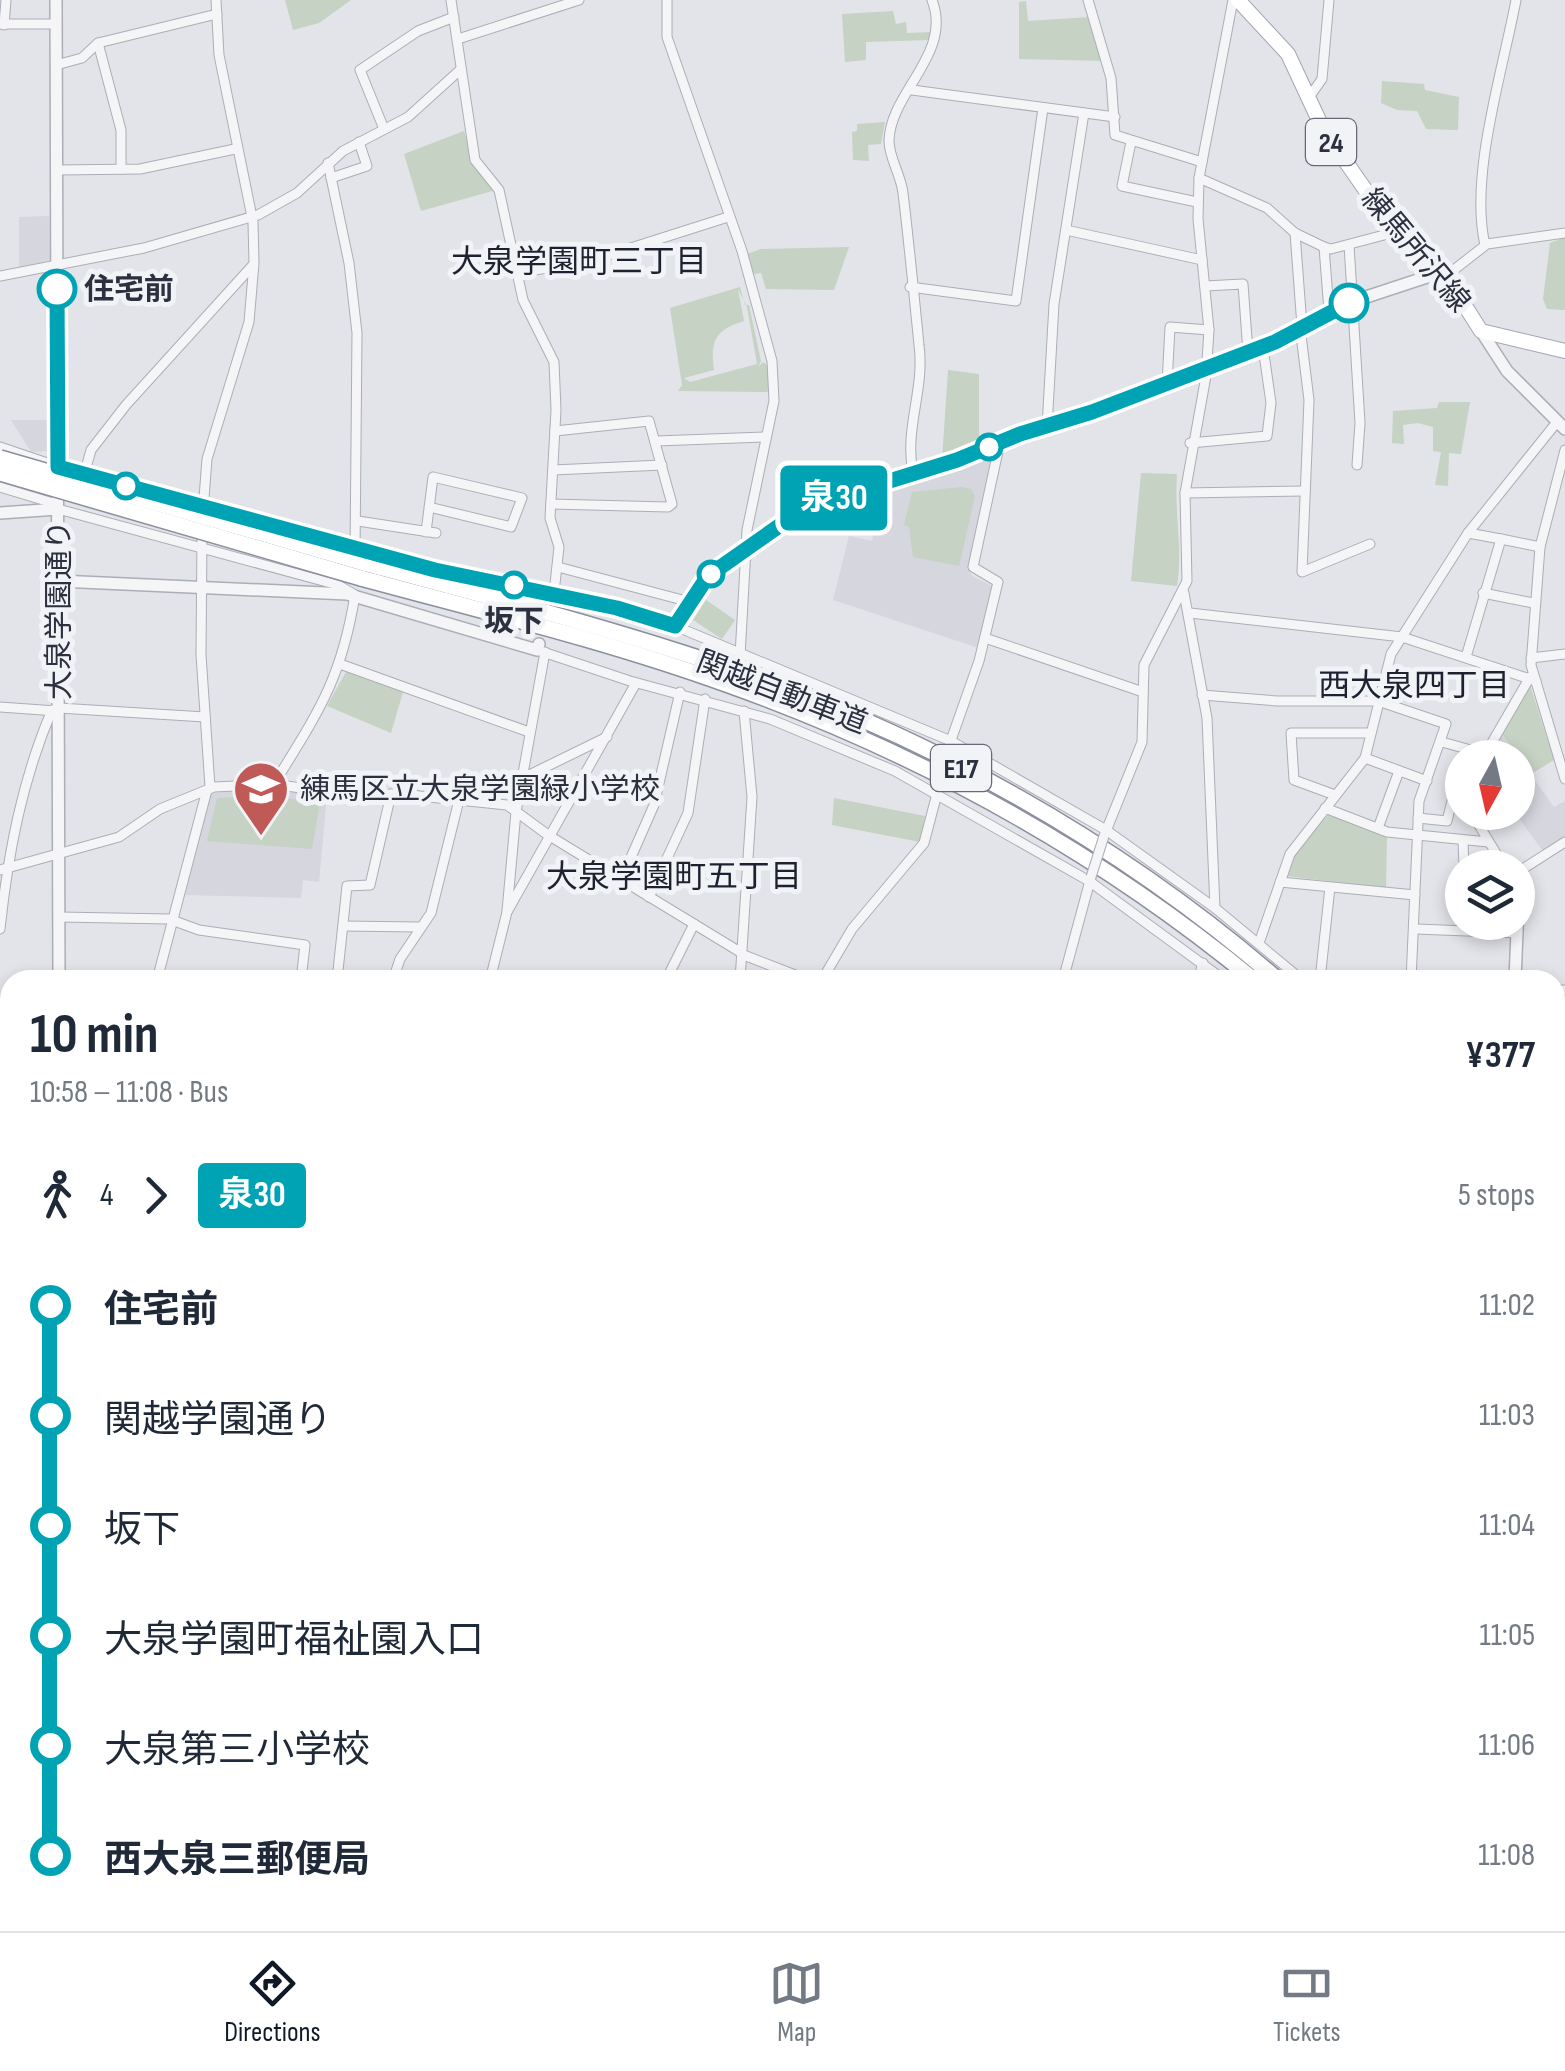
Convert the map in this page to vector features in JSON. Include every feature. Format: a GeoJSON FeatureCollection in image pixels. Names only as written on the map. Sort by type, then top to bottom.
{"type":"FeatureCollection","features":[{"type":"Feature","properties":{"kind":"highway","name":"関越自動車道"},"geometry":{"type":"LineString","coordinates":[[0,458],[731,668],[894,736],[1023,801],[1113,856],[1265,970]]}},
{"type":"Feature","properties":{"kind":"highway","name":"関越自動車道"},"geometry":{"type":"LineString","coordinates":[[0,473],[360,563],[707,678],[892,752],[1015,814],[1190,929],[1241,970]]}},
{"type":"Feature","properties":{"kind":"main road","name":"練馬所沢線"},"geometry":{"type":"LineString","coordinates":[[1236,0],[1288,54],[1329,139],[1390,222],[1444,274],[1482,331],[1565,351]]}},
{"type":"Feature","properties":{"kind":"street"},"geometry":{"type":"LineString","coordinates":[[6,0],[2,24],[56,24]]}},
{"type":"Feature","properties":{"kind":"street","name":"大泉学園通り"},"geometry":{"type":"LineString","coordinates":[[56,0],[60,970]]}},
{"type":"Feature","properties":{"kind":"street"},"geometry":{"type":"LineString","coordinates":[[160,970],[208,789],[199,587],[207,459],[249,322],[254,264],[252,217],[235,149],[216,0]]}},
{"type":"Feature","properties":{"kind":"street"},"geometry":{"type":"LineString","coordinates":[[452,0],[475,160],[499,190],[523,300],[554,362],[550,504],[558,567],[554,595]]}},
{"type":"Feature","properties":{"kind":"street"},"geometry":{"type":"LineString","coordinates":[[458,39],[578,0]]}},
{"type":"Feature","properties":{"kind":"street"},"geometry":{"type":"LineString","coordinates":[[667,0],[666,34],[770,350],[775,389],[748,546],[740,656]]}},
{"type":"Feature","properties":{"kind":"street"},"geometry":{"type":"LineString","coordinates":[[913,473],[907,444],[920,360],[902,188],[889,143],[894,118],[912,90],[938,20],[932,0]]}},
{"type":"Feature","properties":{"kind":"street"},"geometry":{"type":"LineString","coordinates":[[1088,0],[1112,78],[1115,135],[1202,162]]}},
{"type":"Feature","properties":{"kind":"street"},"geometry":{"type":"LineString","coordinates":[[1066,970],[1105,833],[1142,742],[1143,692],[1150,650],[1184,593],[1188,561],[1185,493],[1190,443],[1207,369],[1209,330],[1199,178],[1236,0]]}},
{"type":"Feature","properties":{"kind":"street"},"geometry":{"type":"LineString","coordinates":[[1310,96],[1322,79],[1329,0]]}},
{"type":"Feature","properties":{"kind":"street"},"geometry":{"type":"LineString","coordinates":[[1485,245],[1486,166],[1516,0]]}},
{"type":"Feature","properties":{"kind":"street"},"geometry":{"type":"LineString","coordinates":[[56,65],[82,58],[98,43],[216,14]]}},
{"type":"Feature","properties":{"kind":"street"},"geometry":{"type":"LineString","coordinates":[[384,129],[360,70],[418,30],[454,17]]}},
{"type":"Feature","properties":{"kind":"street"},"geometry":{"type":"LineString","coordinates":[[98,43],[121,130],[121,169]]}},
{"type":"Feature","properties":{"kind":"street"},"geometry":{"type":"LineString","coordinates":[[0,276],[144,248],[252,217],[297,193],[359,142],[408,117],[460,70]]}},
{"type":"Feature","properties":{"kind":"street"},"geometry":{"type":"LineString","coordinates":[[912,90],[1115,116]]}},
{"type":"Feature","properties":{"kind":"street"},"geometry":{"type":"LineString","coordinates":[[910,287],[1016,301],[1044,108]]}},
{"type":"Feature","properties":{"kind":"street"},"geometry":{"type":"LineString","coordinates":[[1047,427],[1054,304],[1084,113]]}},
{"type":"Feature","properties":{"kind":"street"},"geometry":{"type":"LineString","coordinates":[[331,178],[367,166],[359,142]]}},
{"type":"Feature","properties":{"kind":"street"},"geometry":{"type":"LineString","coordinates":[[1131,142],[1122,186],[1198,202]]}},
{"type":"Feature","properties":{"kind":"street"},"geometry":{"type":"LineString","coordinates":[[57,170],[121,169],[235,149]]}},
{"type":"Feature","properties":{"kind":"street"},"geometry":{"type":"LineString","coordinates":[[274,784],[328,698],[340,664],[360,563],[357,333],[349,263],[328,164]]}},
{"type":"Feature","properties":{"kind":"street"},"geometry":{"type":"LineString","coordinates":[[1199,178],[1267,208],[1295,234],[1324,247],[1384,235],[1390,222]]}},
{"type":"Feature","properties":{"kind":"street"},"geometry":{"type":"LineString","coordinates":[[516,273],[590,261],[728,217]]}},
{"type":"Feature","properties":{"kind":"street"},"geometry":{"type":"LineString","coordinates":[[1066,230],[1202,260]]}},
{"type":"Feature","properties":{"kind":"street"},"geometry":{"type":"LineString","coordinates":[[675,626],[708,576],[806,507],[1207,369],[1263,347],[1354,300],[1444,274],[1485,245],[1565,233]]}},
{"type":"Feature","properties":{"kind":"street"},"geometry":{"type":"LineString","coordinates":[[1295,234],[1308,400],[1302,572],[1370,544]]}},
{"type":"Feature","properties":{"kind":"street"},"geometry":{"type":"LineString","coordinates":[[1349,245],[1360,422],[1357,465]]}},
{"type":"Feature","properties":{"kind":"street"},"geometry":{"type":"LineString","coordinates":[[1324,247],[1329,311]]}},
{"type":"Feature","properties":{"kind":"street"},"geometry":{"type":"LineString","coordinates":[[84,474],[91,450],[130,400],[254,264]]}},
{"type":"Feature","properties":{"kind":"street"},"geometry":{"type":"LineString","coordinates":[[1205,286],[1243,284],[1248,352]]}},
{"type":"Feature","properties":{"kind":"street"},"geometry":{"type":"LineString","coordinates":[[1167,384],[1170,327],[1209,330]]}},
{"type":"Feature","properties":{"kind":"street"},"geometry":{"type":"LineString","coordinates":[[1259,944],[1290,854],[1364,758],[1390,654],[1468,534],[1561,426],[1507,372],[1482,331]]}},
{"type":"Feature","properties":{"kind":"street"},"geometry":{"type":"LineString","coordinates":[[1190,443],[1266,436],[1271,402],[1263,347]]}},
{"type":"Feature","properties":{"kind":"street"},"geometry":{"type":"LineString","coordinates":[[550,504],[672,504],[656,441],[645,418],[555,431]]}},
{"type":"Feature","properties":{"kind":"street"},"geometry":{"type":"LineString","coordinates":[[656,441],[764,437]]}},
{"type":"Feature","properties":{"kind":"street"},"geometry":{"type":"LineString","coordinates":[[828,970],[845,939],[924,843],[998,582],[973,568],[1000,442]]}},
{"type":"Feature","properties":{"kind":"street"},"geometry":{"type":"LineString","coordinates":[[0,448],[204,508],[360,563],[554,595],[675,626],[950,744],[1105,833],[1215,908],[1290,970]]}},
{"type":"Feature","properties":{"kind":"street"},"geometry":{"type":"LineString","coordinates":[[1565,450],[1540,547],[1531,664],[1532,681],[1565,780]]}},
{"type":"Feature","properties":{"kind":"street"},"geometry":{"type":"LineString","coordinates":[[553,470],[662,465]]}},
{"type":"Feature","properties":{"kind":"street"},"geometry":{"type":"LineString","coordinates":[[358,521],[431,532],[430,508],[433,477],[522,498],[511,527],[430,508]]}},
{"type":"Feature","properties":{"kind":"street"},"geometry":{"type":"LineString","coordinates":[[0,487],[58,509],[312,577],[352,593],[540,648],[636,682],[744,711],[822,739],[938,793],[1090,879],[1212,970]]}},
{"type":"Feature","properties":{"kind":"street"},"geometry":{"type":"LineString","coordinates":[[1185,493],[1305,491]]}},
{"type":"Feature","properties":{"kind":"street"},"geometry":{"type":"LineString","coordinates":[[28,496],[28,511]]}},
{"type":"Feature","properties":{"kind":"street"},"geometry":{"type":"LineString","coordinates":[[0,513],[58,509]]}},
{"type":"Feature","properties":{"kind":"street"},"geometry":{"type":"LineString","coordinates":[[1468,534],[1540,547]]}},
{"type":"Feature","properties":{"kind":"street"},"geometry":{"type":"LineString","coordinates":[[1466,657],[1501,539]]}},
{"type":"Feature","properties":{"kind":"street"},"geometry":{"type":"LineString","coordinates":[[558,567],[690,602]]}},
{"type":"Feature","properties":{"kind":"street"},"geometry":{"type":"LineString","coordinates":[[310,592],[312,577]]}},
{"type":"Feature","properties":{"kind":"street"},"geometry":{"type":"LineString","coordinates":[[59,581],[352,593]]}},
{"type":"Feature","properties":{"kind":"street"},"geometry":{"type":"LineString","coordinates":[[1184,593],[1209,746],[1215,908]]}},
{"type":"Feature","properties":{"kind":"street"},"geometry":{"type":"LineString","coordinates":[[1483,594],[1534,603]]}},
{"type":"Feature","properties":{"kind":"street"},"geometry":{"type":"LineString","coordinates":[[1190,613],[1402,637],[1532,681]]}},
{"type":"Feature","properties":{"kind":"street"},"geometry":{"type":"LineString","coordinates":[[985,638],[1143,692]]}},
{"type":"Feature","properties":{"kind":"street"},"geometry":{"type":"LineString","coordinates":[[493,970],[508,912],[516,812],[540,648]]}},
{"type":"Feature","properties":{"kind":"street"},"geometry":{"type":"LineString","coordinates":[[1531,664],[1565,654]]}},
{"type":"Feature","properties":{"kind":"street"},"geometry":{"type":"LineString","coordinates":[[340,664],[530,732]]}},
{"type":"Feature","properties":{"kind":"street"},"geometry":{"type":"LineString","coordinates":[[1494,740],[1532,681]]}},
{"type":"Feature","properties":{"kind":"street"},"geometry":{"type":"LineString","coordinates":[[508,912],[636,682]]}},
{"type":"Feature","properties":{"kind":"street"},"geometry":{"type":"LineString","coordinates":[[620,880],[654,805],[680,692]]}},
{"type":"Feature","properties":{"kind":"street"},"geometry":{"type":"LineString","coordinates":[[1202,695],[1277,702],[1378,701],[1446,724],[1418,818],[1412,970]]}},
{"type":"Feature","properties":{"kind":"street"},"geometry":{"type":"LineString","coordinates":[[649,897],[688,813],[705,699]]}},
{"type":"Feature","properties":{"kind":"street"},"geometry":{"type":"LineString","coordinates":[[0,707],[205,717]]}},
{"type":"Feature","properties":{"kind":"street"},"geometry":{"type":"LineString","coordinates":[[0,929],[4,869],[34,752],[57,710]]}},
{"type":"Feature","properties":{"kind":"street"},"geometry":{"type":"LineString","coordinates":[[740,970],[752,798],[744,711]]}},
{"type":"Feature","properties":{"kind":"street"},"geometry":{"type":"LineString","coordinates":[[1335,795],[1294,780],[1291,733],[1370,732]]}},
{"type":"Feature","properties":{"kind":"street"},"geometry":{"type":"LineString","coordinates":[[524,778],[607,737]]}},
{"type":"Feature","properties":{"kind":"street"},"geometry":{"type":"LineString","coordinates":[[1364,758],[1427,781]]}},
{"type":"Feature","properties":{"kind":"street"},"geometry":{"type":"LineString","coordinates":[[1378,828],[1400,771]]}},
{"type":"Feature","properties":{"kind":"street"},"geometry":{"type":"LineString","coordinates":[[4,869],[119,837],[160,809],[208,789],[274,784],[347,795],[391,794],[508,806],[548,836],[741,953],[783,970]]}},
{"type":"Feature","properties":{"kind":"street"},"geometry":{"type":"LineString","coordinates":[[338,970],[347,886],[370,885],[391,794]]}},
{"type":"Feature","properties":{"kind":"street"},"geometry":{"type":"LineString","coordinates":[[398,970],[419,927],[431,914],[460,800]]}},
{"type":"Feature","properties":{"kind":"street"},"geometry":{"type":"LineString","coordinates":[[1325,808],[1378,828],[1488,842]]}},
{"type":"Feature","properties":{"kind":"street"},"geometry":{"type":"LineString","coordinates":[[1418,818],[1445,821]]}},
{"type":"Feature","properties":{"kind":"street"},"geometry":{"type":"LineString","coordinates":[[1481,830],[1493,850]]}},
{"type":"Feature","properties":{"kind":"street"},"geometry":{"type":"LineString","coordinates":[[1464,840],[1464,850]]}},
{"type":"Feature","properties":{"kind":"street"},"geometry":{"type":"LineString","coordinates":[[1535,861],[1565,842]]}},
{"type":"Feature","properties":{"kind":"street"},"geometry":{"type":"LineString","coordinates":[[1280,882],[1415,896]]}},
{"type":"Feature","properties":{"kind":"street"},"geometry":{"type":"LineString","coordinates":[[1321,970],[1330,887]]}},
{"type":"Feature","properties":{"kind":"street"},"geometry":{"type":"LineString","coordinates":[[60,917],[173,922],[199,930],[305,945],[303,970]]}},
{"type":"Feature","properties":{"kind":"street"},"geometry":{"type":"LineString","coordinates":[[671,970],[694,924]]}},
{"type":"Feature","properties":{"kind":"street"},"geometry":{"type":"LineString","coordinates":[[343,926],[419,927]]}},
{"type":"Feature","properties":{"kind":"street"},"geometry":{"type":"LineString","coordinates":[[1416,929],[1445,927]]}},
{"type":"Feature","properties":{"kind":"street"},"geometry":{"type":"LineString","coordinates":[[1516,970],[1518,940]]}},
{"type":"Feature","properties":{"kind":"street"},"geometry":{"type":"LineString","coordinates":[[1201,970],[1203,963]]}},
{"type":"Feature","properties":{"kind":"shaded area"},"geometry":{"type":"Polygon","coordinates":[[[49,216],[50,260],[19,269],[19,217],[49,216]]]}},
{"type":"Feature","properties":{"kind":"shaded area"},"geometry":{"type":"Polygon","coordinates":[[[11,420],[51,420],[51,451],[31,452],[11,420]]]}},
{"type":"Feature","properties":{"kind":"shaded area"},"geometry":{"type":"Polygon","coordinates":[[[984,456],[993,463],[969,570],[972,576],[994,587],[979,648],[833,600],[849,536],[872,541],[883,488],[984,456]]]}},
{"type":"Feature","properties":{"kind":"shaded area"},"geometry":{"type":"Polygon","coordinates":[[[1535,780],[1554,807],[1565,801],[1565,836],[1543,851],[1528,830],[1535,830],[1535,780]]]}},
{"type":"Feature","properties":{"kind":"shaded area","name":"練馬区立大泉学園緑小学校"},"geometry":{"type":"Polygon","coordinates":[[[263,789],[327,796],[319,882],[303,880],[301,898],[185,895],[211,793],[263,789]]]}},
{"type":"Feature","properties":{"kind":"green space"},"geometry":{"type":"Polygon","coordinates":[[[285,0],[351,0],[319,23],[293,30],[285,0]]]}},
{"type":"Feature","properties":{"kind":"green space"},"geometry":{"type":"Polygon","coordinates":[[[1026,1],[1028,21],[1090,17],[1106,61],[1019,59],[1019,2],[1026,1]]]}},
{"type":"Feature","properties":{"kind":"green space"},"geometry":{"type":"Polygon","coordinates":[[[893,11],[896,24],[906,22],[907,33],[932,32],[930,40],[866,42],[866,60],[845,62],[842,14],[893,11]]]}},
{"type":"Feature","properties":{"kind":"green space"},"geometry":{"type":"Polygon","coordinates":[[[1382,81],[1424,84],[1425,90],[1459,97],[1458,130],[1426,129],[1417,111],[1397,110],[1381,103],[1382,81]]]}},
{"type":"Feature","properties":{"kind":"green space"},"geometry":{"type":"Polygon","coordinates":[[[885,122],[881,144],[868,145],[869,161],[853,160],[852,132],[857,131],[857,124],[885,122]]]}},
{"type":"Feature","properties":{"kind":"green space"},"geometry":{"type":"Polygon","coordinates":[[[464,131],[473,163],[496,190],[421,211],[404,154],[464,131]]]}},
{"type":"Feature","properties":{"kind":"green space"},"geometry":{"type":"Polygon","coordinates":[[[1565,237],[1565,310],[1547,309],[1543,299],[1550,243],[1565,237]]]}},
{"type":"Feature","properties":{"kind":"green space"},"geometry":{"type":"Polygon","coordinates":[[[849,247],[834,290],[766,289],[761,273],[754,274],[747,254],[761,249],[849,247]]]}},
{"type":"Feature","properties":{"kind":"green space"},"geometry":{"type":"Polygon","coordinates":[[[740,287],[744,321],[727,328],[717,338],[714,370],[684,378],[690,382],[757,364],[749,305],[761,361],[758,367],[763,362],[769,367],[771,388],[767,392],[678,391],[682,385],[670,308],[740,287]]]}},
{"type":"Feature","properties":{"kind":"green space"},"geometry":{"type":"Polygon","coordinates":[[[948,370],[979,374],[979,446],[942,460],[948,370]]]}},
{"type":"Feature","properties":{"kind":"green space"},"geometry":{"type":"Polygon","coordinates":[[[1439,402],[1470,402],[1461,454],[1449,453],[1448,486],[1435,485],[1441,452],[1433,451],[1433,427],[1403,425],[1404,444],[1392,443],[1393,411],[1437,408],[1439,402]]]}},
{"type":"Feature","properties":{"kind":"green space"},"geometry":{"type":"Polygon","coordinates":[[[1141,473],[1177,474],[1177,586],[1131,581],[1141,473]]]}},
{"type":"Feature","properties":{"kind":"green space"},"geometry":{"type":"Polygon","coordinates":[[[971,489],[975,496],[959,566],[913,557],[909,527],[904,525],[912,492],[971,489]]]}},
{"type":"Feature","properties":{"kind":"green space"},"geometry":{"type":"Polygon","coordinates":[[[706,600],[735,620],[722,639],[693,620],[706,600]]]}},
{"type":"Feature","properties":{"kind":"green space"},"geometry":{"type":"Polygon","coordinates":[[[347,670],[403,692],[391,733],[327,706],[347,670]]]}},
{"type":"Feature","properties":{"kind":"green space"},"geometry":{"type":"Polygon","coordinates":[[[1530,685],[1554,760],[1535,772],[1535,740],[1506,740],[1502,734],[1530,685]]]}},
{"type":"Feature","properties":{"kind":"green space"},"geometry":{"type":"Polygon","coordinates":[[[266,796],[320,802],[312,849],[207,841],[217,798],[266,796]]]}},
{"type":"Feature","properties":{"kind":"green space"},"geometry":{"type":"Polygon","coordinates":[[[834,798],[925,816],[920,842],[832,825],[834,798]]]}},
{"type":"Feature","properties":{"kind":"green space"},"geometry":{"type":"Polygon","coordinates":[[[1329,814],[1387,837],[1386,888],[1286,876],[1293,855],[1329,814]]]}},
{"type":"Feature","properties":{"kind":"bus line","name":"泉30"},"geometry":{"type":"LineString","coordinates":[[57,289],[58,467],[435,570],[554,593],[675,626],[708,576],[788,516],[806,507],[1092,412],[1275,342],[1349,303]]}},
{"type":"Feature","properties":{"kind":"place","name":"住宅前"},"geometry":{"type":"Point","coordinates":[57,289]}},
{"type":"Feature","properties":{"kind":"place","name":"坂下"},"geometry":{"type":"Point","coordinates":[514,585]}},
{"type":"Feature","properties":{"kind":"place","name":"練馬区立大泉学園緑小学校"},"geometry":{"type":"Point","coordinates":[261,838]}},
{"type":"Feature","properties":{"kind":"district","name":"大泉学園町三丁目"},"geometry":{"type":"Point","coordinates":[579,261]}},
{"type":"Feature","properties":{"kind":"district","name":"西大泉四丁目"},"geometry":{"type":"Point","coordinates":[1414,685]}},
{"type":"Feature","properties":{"kind":"district","name":"大泉学園町五丁目"},"geometry":{"type":"Point","coordinates":[674,876]}}]}
